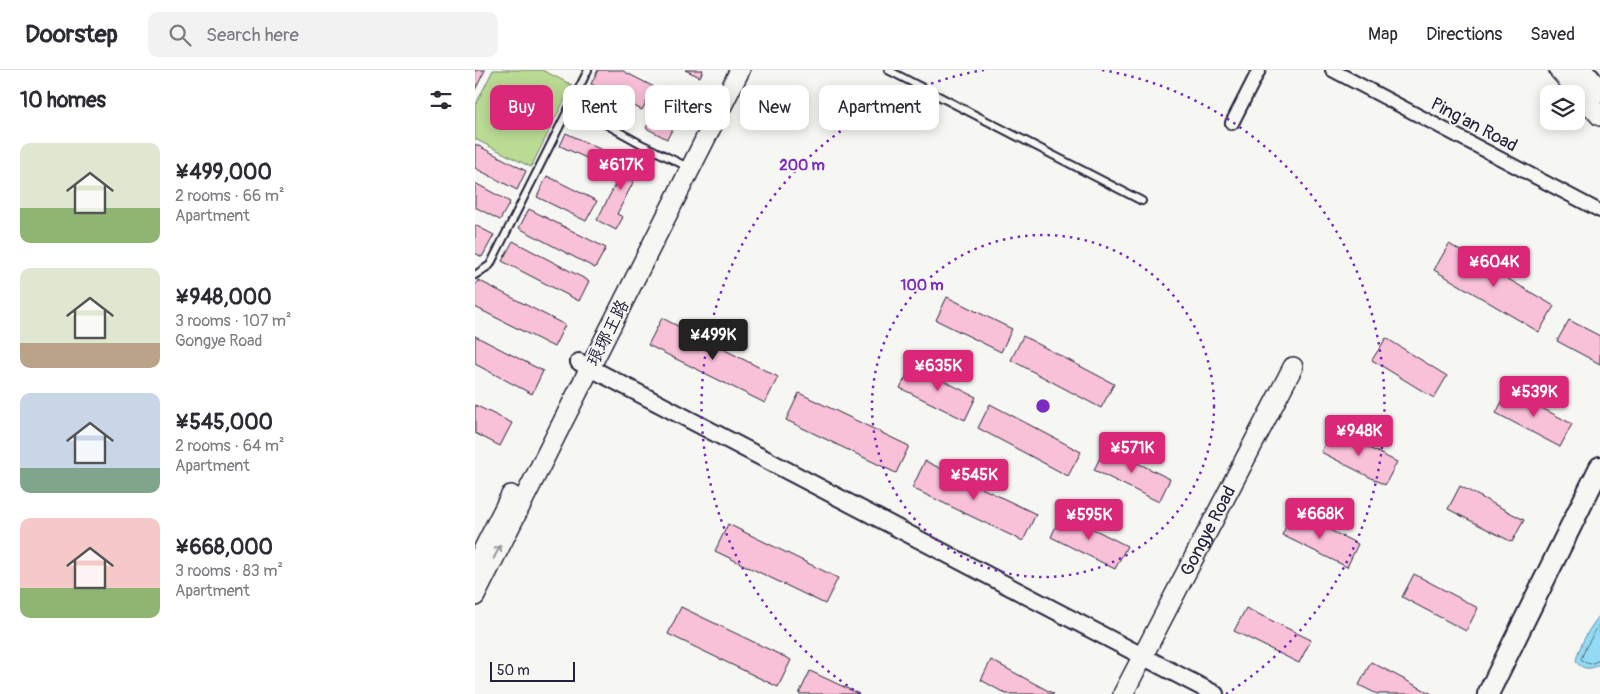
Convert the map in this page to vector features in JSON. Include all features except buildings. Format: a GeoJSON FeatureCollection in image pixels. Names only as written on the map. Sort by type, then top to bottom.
{"type":"FeatureCollection","features":[{"type":"Feature","properties":{"kind":"highway"},"geometry":{"type":"LineString","coordinates":[[1582,70],[1600,92]]}},
{"type":"Feature","properties":{"kind":"main road","name":"琅琊王路"},"geometry":{"type":"LineString","coordinates":[[685,166],[726,70]]}},
{"type":"Feature","properties":{"kind":"main road","name":"琅琊王路"},"geometry":{"type":"LineString","coordinates":[[475,596],[585,365],[685,166],[740,70]]}},
{"type":"Feature","properties":{"kind":"main road"},"geometry":{"type":"LineString","coordinates":[[1559,70],[1600,116]]}},
{"type":"Feature","properties":{"kind":"main road","name":"琅琊王路"},"geometry":{"type":"LineString","coordinates":[[475,566],[585,365]]}},
{"type":"Feature","properties":{"kind":"main road","name":"Gongye Road"},"geometry":{"type":"LineString","coordinates":[[1123,694],[1293,367]]}},
{"type":"Feature","properties":{"kind":"main road"},"geometry":{"type":"LineString","coordinates":[[1488,694],[1600,467]]}},
{"type":"Feature","properties":{"kind":"street"},"geometry":{"type":"LineString","coordinates":[[1232,123],[1259,70]]}},
{"type":"Feature","properties":{"kind":"street","name":"Ping'an Road"},"geometry":{"type":"LineString","coordinates":[[1332,70],[1600,211]]}},
{"type":"Feature","properties":{"kind":"street"},"geometry":{"type":"LineString","coordinates":[[585,365],[1215,694]]}},
{"type":"Feature","properties":{"kind":"lane"},"geometry":{"type":"LineString","coordinates":[[580,85],[588,70]]}},
{"type":"Feature","properties":{"kind":"lane"},"geometry":{"type":"LineString","coordinates":[[887,70],[1142,201]]}},
{"type":"Feature","properties":{"kind":"lane"},"geometry":{"type":"LineString","coordinates":[[475,275],[490,265],[563,120]]}},
{"type":"Feature","properties":{"kind":"lane"},"geometry":{"type":"LineString","coordinates":[[617,130],[685,166]]}},
{"type":"Feature","properties":{"kind":"green space"},"geometry":{"type":"Polygon","coordinates":[[[493,70],[542,70],[572,85],[563,85],[563,103],[553,123],[553,85],[490,85],[490,130],[550,130],[531,167],[475,139],[475,106],[493,70]]]}},
{"type":"Feature","properties":{"kind":"water"},"geometry":{"type":"Polygon","coordinates":[[[1600,615],[1600,664],[1584,668],[1576,662],[1577,657],[1585,637],[1600,615]]]}}]}
